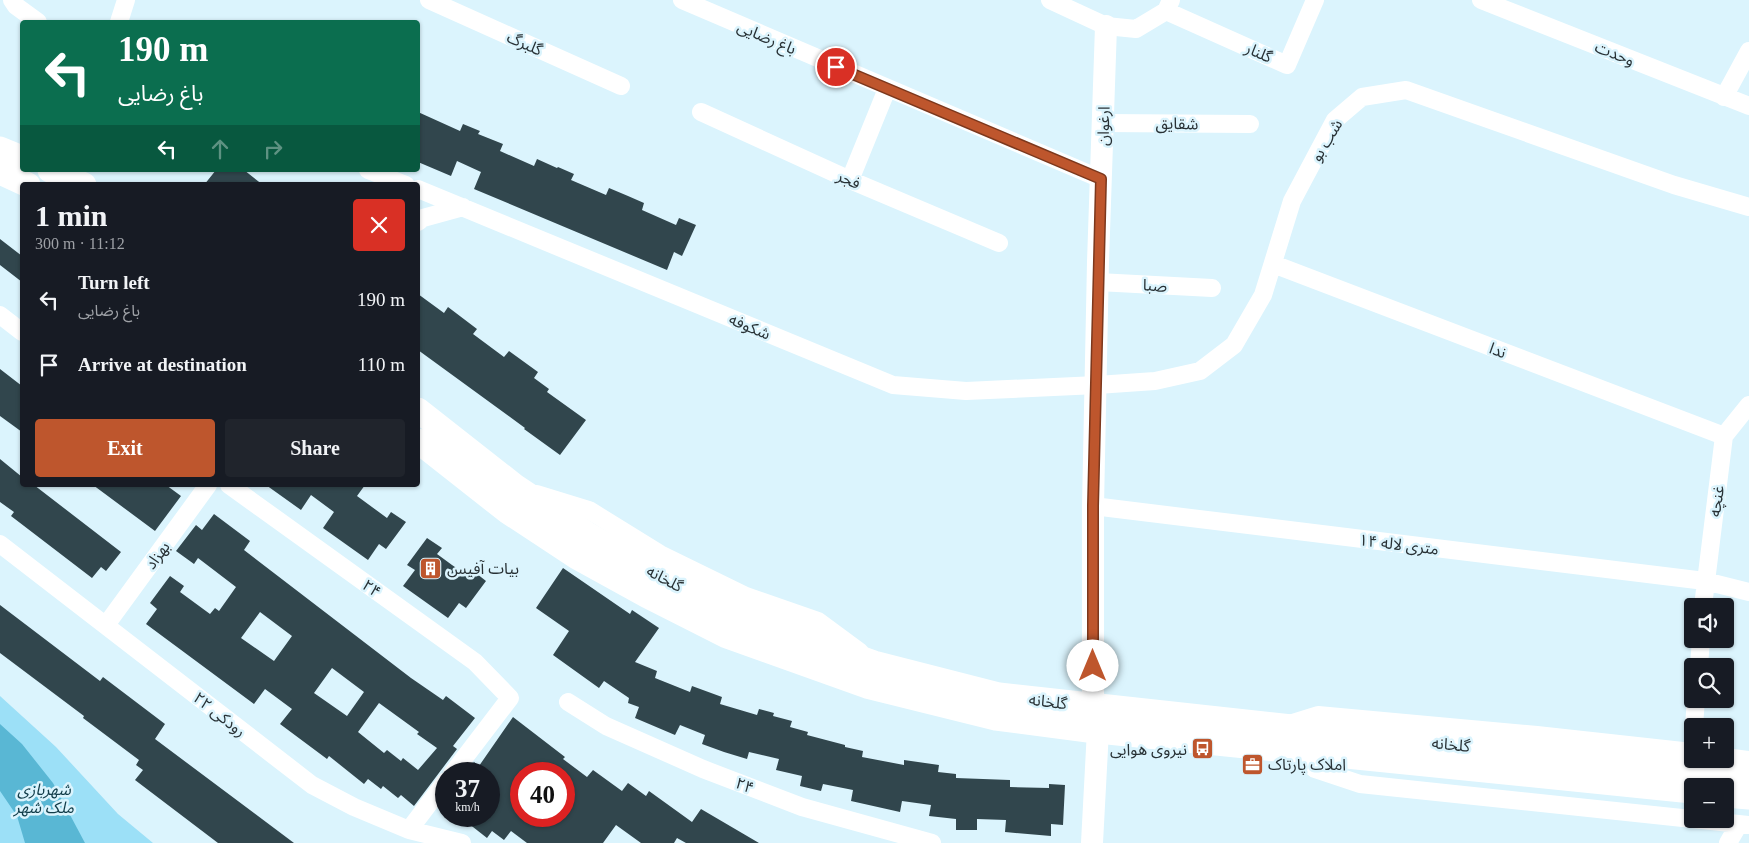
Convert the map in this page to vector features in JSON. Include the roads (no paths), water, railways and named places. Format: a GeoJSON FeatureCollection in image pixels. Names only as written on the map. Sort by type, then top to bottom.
{"type":"FeatureCollection","features":[{"type":"Feature","properties":{"kind":"main road"},"geometry":{"type":"LineString","coordinates":[[11,155],[20,171]]}},
{"type":"Feature","properties":{"kind":"main road"},"geometry":{"type":"LineString","coordinates":[[55,172],[77,182]]}},
{"type":"Feature","properties":{"kind":"main road","name":"گلخانه"},"geometry":{"type":"LineString","coordinates":[[420,412],[516,488],[587,534],[658,576],[737,614],[874,663],[999,695],[1093,722],[1292,751],[1684,790]]}},
{"type":"Feature","properties":{"kind":"main road","name":"گلخانه"},"geometry":{"type":"LineString","coordinates":[[420,443],[507,511],[577,557],[646,595],[727,636],[867,686],[996,718],[1282,726],[1749,777]]}},
{"type":"Feature","properties":{"kind":"main road"},"geometry":{"type":"LineString","coordinates":[[1734,795],[1749,797]]}},
{"type":"Feature","properties":{"kind":"street"},"geometry":{"type":"LineString","coordinates":[[12,0],[16,6],[35,20]]}},
{"type":"Feature","properties":{"kind":"street"},"geometry":{"type":"LineString","coordinates":[[121,20],[126,0]]}},
{"type":"Feature","properties":{"kind":"street","name":"گلبرگ"},"geometry":{"type":"LineString","coordinates":[[429,0],[621,86]]}},
{"type":"Feature","properties":{"kind":"street","name":"باغ رضایی"},"geometry":{"type":"LineString","coordinates":[[682,0],[1101,179]]}},
{"type":"Feature","properties":{"kind":"street"},"geometry":{"type":"LineString","coordinates":[[1050,0],[1106,26],[1136,28],[1169,5]]}},
{"type":"Feature","properties":{"kind":"street","name":"گلنار"},"geometry":{"type":"LineString","coordinates":[[1169,5],[1288,64],[1315,0]]}},
{"type":"Feature","properties":{"kind":"street","name":"وحدت"},"geometry":{"type":"LineString","coordinates":[[1481,0],[1749,106]]}},
{"type":"Feature","properties":{"kind":"street","name":"ارغوان"},"geometry":{"type":"LineString","coordinates":[[1093,722],[1093,506],[1106,26]]}},
{"type":"Feature","properties":{"kind":"street"},"geometry":{"type":"LineString","coordinates":[[1724,97],[1749,51]]}},
{"type":"Feature","properties":{"kind":"street"},"geometry":{"type":"LineString","coordinates":[[850,180],[887,89]]}},
{"type":"Feature","properties":{"kind":"street","name":"شب بو"},"geometry":{"type":"LineString","coordinates":[[1097,386],[1155,381],[1200,371],[1234,345],[1263,295],[1292,200],[1334,120],[1362,97],[1406,90],[1674,185],[1749,206]]}},
{"type":"Feature","properties":{"kind":"street","name":"فجر"},"geometry":{"type":"LineString","coordinates":[[701,112],[850,180],[998,243]]}},
{"type":"Feature","properties":{"kind":"street","name":"شقایق"},"geometry":{"type":"LineString","coordinates":[[1103,123],[1250,124]]}},
{"type":"Feature","properties":{"kind":"street"},"geometry":{"type":"LineString","coordinates":[[373,172],[398,182]]}},
{"type":"Feature","properties":{"kind":"street","name":"شکوفه"},"geometry":{"type":"LineString","coordinates":[[420,190],[893,386],[966,391],[1097,386]]}},
{"type":"Feature","properties":{"kind":"street"},"geometry":{"type":"LineString","coordinates":[[420,220],[463,207]]}},
{"type":"Feature","properties":{"kind":"street","name":"ندا"},"geometry":{"type":"LineString","coordinates":[[1273,264],[1724,436]]}},
{"type":"Feature","properties":{"kind":"street","name":"صبا"},"geometry":{"type":"LineString","coordinates":[[1098,282],[1212,288]]}},
{"type":"Feature","properties":{"kind":"street"},"geometry":{"type":"LineString","coordinates":[[0,315],[20,330]]}},
{"type":"Feature","properties":{"kind":"street"},"geometry":{"type":"LineString","coordinates":[[1724,436],[1749,405]]}},
{"type":"Feature","properties":{"kind":"street","name":"غنچه"},"geometry":{"type":"LineString","coordinates":[[1704,598],[1724,436]]}},
{"type":"Feature","properties":{"kind":"street","name":"بهزاد"},"geometry":{"type":"LineString","coordinates":[[106,625],[207,487]]}},
{"type":"Feature","properties":{"kind":"street","name":"۲۴"},"geometry":{"type":"LineString","coordinates":[[232,487],[475,662],[510,698],[461,762]]}},
{"type":"Feature","properties":{"kind":"street","name":"۱۴ متری لاله"},"geometry":{"type":"LineString","coordinates":[[1093,506],[1706,581],[1749,592]]}},
{"type":"Feature","properties":{"kind":"street","name":"رودکی ۲۲"},"geometry":{"type":"LineString","coordinates":[[0,544],[312,784],[354,806],[409,830],[461,843]]}},
{"type":"Feature","properties":{"kind":"street","name":"۲۴"},"geometry":{"type":"LineString","coordinates":[[568,702],[606,726],[712,772],[802,807],[932,843]]}},
{"type":"Feature","properties":{"kind":"street"},"geometry":{"type":"LineString","coordinates":[[1282,726],[1318,715],[1537,735],[1684,751]]}},
{"type":"Feature","properties":{"kind":"street"},"geometry":{"type":"LineString","coordinates":[[1080,843],[1093,722]]}},
{"type":"Feature","properties":{"kind":"street"},"geometry":{"type":"LineString","coordinates":[[1092,843],[1093,722]]}},
{"type":"Feature","properties":{"kind":"street"},"geometry":{"type":"LineString","coordinates":[[1292,751],[1316,769],[1360,784],[1744,824]]}},
{"type":"Feature","properties":{"kind":"street"},"geometry":{"type":"LineString","coordinates":[[1734,758],[1749,760]]}},
{"type":"Feature","properties":{"kind":"street"},"geometry":{"type":"LineString","coordinates":[[409,830],[435,796]]}},
{"type":"Feature","properties":{"kind":"street"},"geometry":{"type":"LineString","coordinates":[[1728,843],[1744,824]]}},
{"type":"Feature","properties":{"kind":"place","name":"بیات آفیس"},"geometry":{"type":"Point","coordinates":[431,568]}},
{"type":"Feature","properties":{"kind":"place","name":"نیروی هوایی"},"geometry":{"type":"Point","coordinates":[1203,749]}},
{"type":"Feature","properties":{"kind":"place","name":"املاک پارتاک"},"geometry":{"type":"Point","coordinates":[1252,764]}},
{"type":"Feature","properties":{"kind":"park label","name":"شهربازی ملک شهر"},"geometry":{"type":"Point","coordinates":[44,798]}}]}
